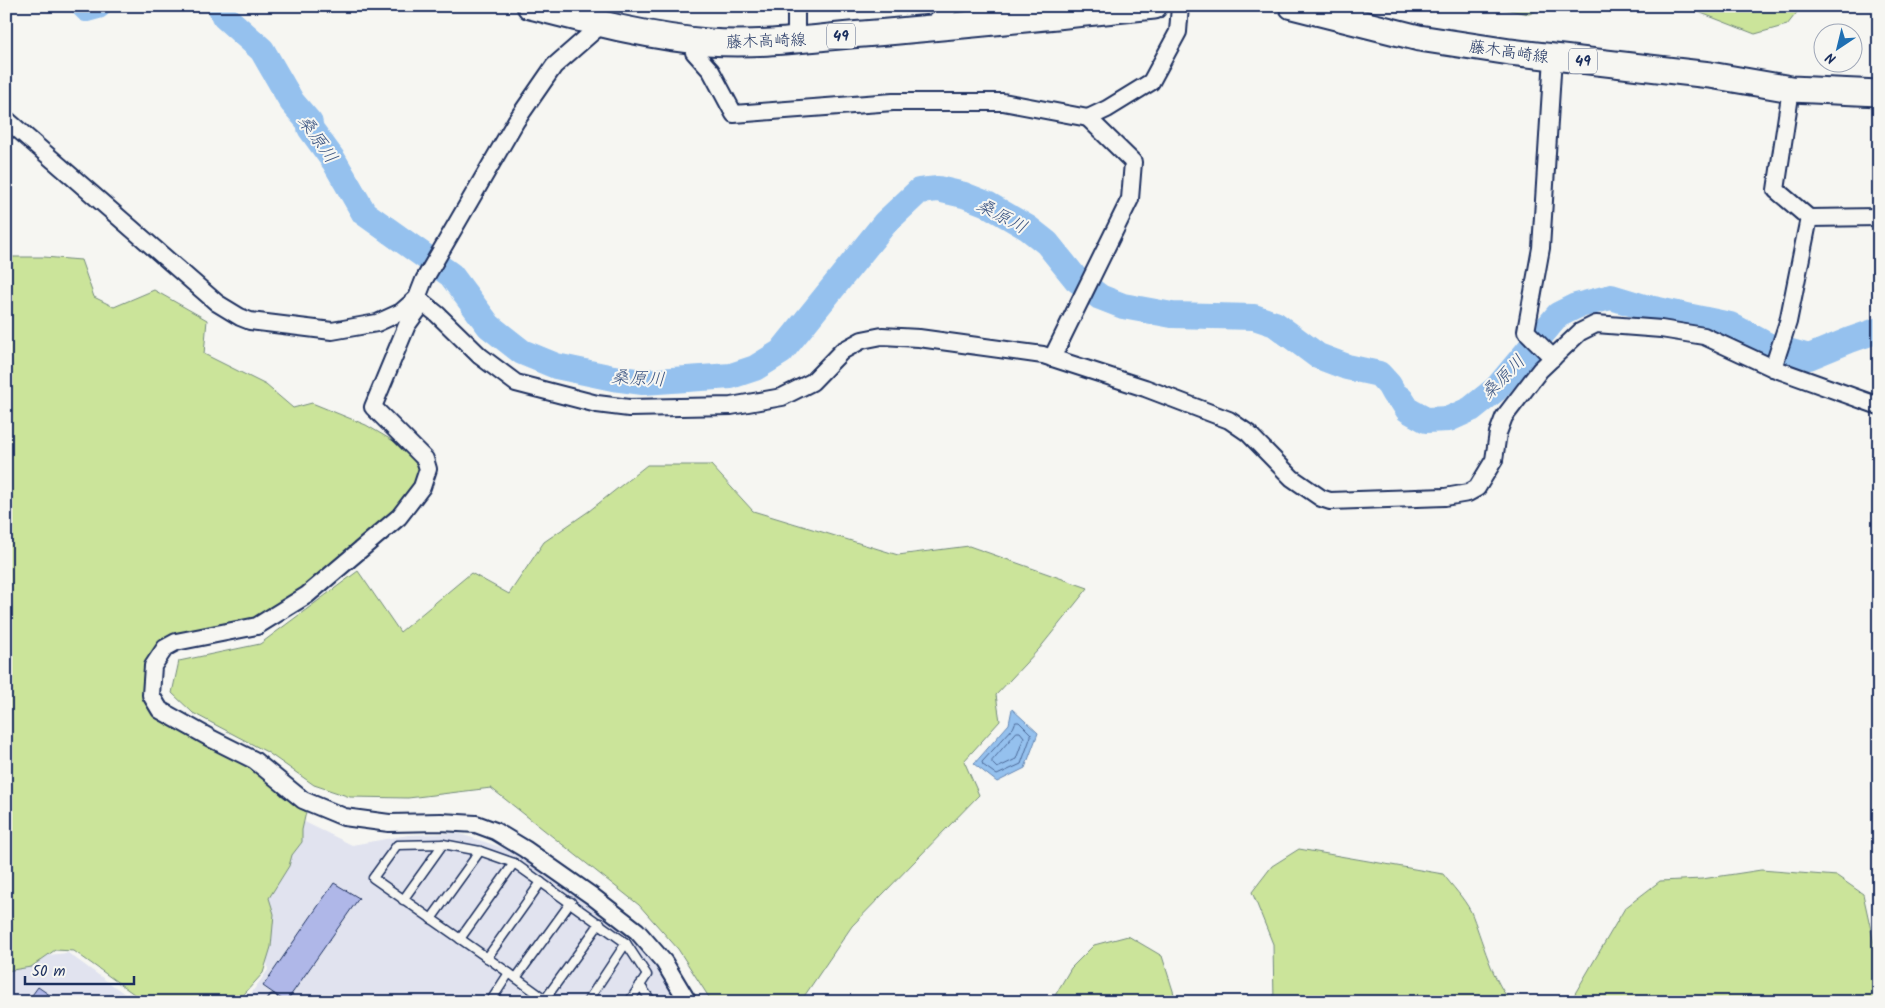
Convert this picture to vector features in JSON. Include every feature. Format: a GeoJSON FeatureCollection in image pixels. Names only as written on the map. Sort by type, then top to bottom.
{"type":"FeatureCollection","features":[{"type":"Feature","properties":{"kind":"main road","name":"藤木高崎線"},"geometry":{"type":"LineString","coordinates":[[530,6],[602,24],[672,38],[749,43],[930,28],[1154,6]]}},
{"type":"Feature","properties":{"kind":"main road","name":"藤木高崎線"},"geometry":{"type":"LineString","coordinates":[[1292,6],[1419,38],[1510,52],[1710,75],[1791,88],[1879,93]]}},
{"type":"Feature","properties":{"kind":"street"},"geometry":{"type":"LineString","coordinates":[[796,6],[796,39]]}},
{"type":"Feature","properties":{"kind":"street"},"geometry":{"type":"LineString","coordinates":[[930,28],[950,6]]}},
{"type":"Feature","properties":{"kind":"street"},"geometry":{"type":"LineString","coordinates":[[1088,118],[1152,82],[1178,32],[1180,6]]}},
{"type":"Feature","properties":{"kind":"street"},"geometry":{"type":"LineString","coordinates":[[602,24],[554,66],[516,121],[424,280],[420,300],[407,325],[373,407],[425,459],[428,469],[422,486],[399,517],[307,595],[276,615],[257,626],[176,642],[165,648],[153,666],[151,695],[160,710],[254,760],[304,800],[344,817],[390,823],[442,822],[476,824],[495,831],[577,886],[637,931],[664,962],[688,1002]]}},
{"type":"Feature","properties":{"kind":"street"},"geometry":{"type":"LineString","coordinates":[[697,40],[694,52],[711,71],[734,114],[893,102],[1003,102],[1088,118],[1133,162],[1130,198],[1052,358]]}},
{"type":"Feature","properties":{"kind":"street"},"geometry":{"type":"LineString","coordinates":[[1552,358],[1526,331],[1541,248],[1553,57]]}},
{"type":"Feature","properties":{"kind":"street"},"geometry":{"type":"LineString","coordinates":[[1791,88],[1776,190],[1809,218],[1839,216],[1879,217]]}},
{"type":"Feature","properties":{"kind":"street"},"geometry":{"type":"LineString","coordinates":[[6,119],[217,303],[240,317],[250,321],[332,332],[377,324],[420,300]]}},
{"type":"Feature","properties":{"kind":"street"},"geometry":{"type":"LineString","coordinates":[[1773,368],[1788,322],[1809,218]]}},
{"type":"Feature","properties":{"kind":"street"},"geometry":{"type":"LineString","coordinates":[[420,300],[480,356],[516,383],[597,404],[629,408],[731,406],[782,398],[812,382],[842,351],[862,340],[882,336],[918,338],[1043,355],[1145,388],[1229,420],[1248,433],[1292,478],[1321,498],[1330,501],[1445,497],[1468,493],[1478,488],[1494,460],[1498,432],[1504,417],[1540,370],[1580,332],[1596,324],[1661,329],[1704,336],[1773,368],[1879,406]]}},
{"type":"Feature","properties":{"kind":"lane"},"geometry":{"type":"LineString","coordinates":[[403,900],[443,844]]}},
{"type":"Feature","properties":{"kind":"lane"},"geometry":{"type":"LineString","coordinates":[[600,923],[544,1000],[513,976],[373,878],[396,845],[443,844],[480,851],[514,863],[600,923],[626,943],[647,976],[629,1002]]}},
{"type":"Feature","properties":{"kind":"lane"},"geometry":{"type":"LineString","coordinates":[[431,919],[480,851]]}},
{"type":"Feature","properties":{"kind":"lane"},"geometry":{"type":"LineString","coordinates":[[460,939],[514,863]]}},
{"type":"Feature","properties":{"kind":"lane"},"geometry":{"type":"LineString","coordinates":[[487,958],[541,882]]}},
{"type":"Feature","properties":{"kind":"lane"},"geometry":{"type":"LineString","coordinates":[[490,1002],[513,976],[570,902]]}},
{"type":"Feature","properties":{"kind":"lane"},"geometry":{"type":"LineString","coordinates":[[588,1002],[626,943]]}},
{"type":"Feature","properties":{"kind":"lane"},"geometry":{"type":"LineString","coordinates":[[640,986],[652,1002]]}},
{"type":"Feature","properties":{"kind":"shaded area"},"geometry":{"type":"Polygon","coordinates":[[[284,812],[352,845],[408,835],[457,833],[519,853],[627,927],[680,1002],[245,1002],[268,970],[260,896],[284,812]]]}},
{"type":"Feature","properties":{"kind":"shaded area"},"geometry":{"type":"Polygon","coordinates":[[[68,953],[136,1002],[6,1002],[6,959],[68,953]]]}},
{"type":"Feature","properties":{"kind":"green space"},"geometry":{"type":"Polygon","coordinates":[[[1490,6],[1548,6],[1529,14],[1490,6]]]}},
{"type":"Feature","properties":{"kind":"green space"},"geometry":{"type":"Polygon","coordinates":[[[1691,6],[1802,6],[1787,25],[1755,34],[1701,13],[1691,6]]]}},
{"type":"Feature","properties":{"kind":"green space"},"geometry":{"type":"Polygon","coordinates":[[[6,253],[9,257],[81,260],[94,297],[114,307],[154,290],[207,320],[204,354],[266,385],[293,408],[312,403],[366,425],[407,449],[420,471],[414,487],[392,515],[301,590],[257,618],[170,636],[145,697],[253,766],[282,796],[306,812],[302,830],[302,842],[292,855],[289,866],[269,898],[274,914],[271,947],[263,973],[237,1002],[145,1002],[74,951],[55,950],[31,967],[6,971],[6,253]]]}},
{"type":"Feature","properties":{"kind":"green space"},"geometry":{"type":"Polygon","coordinates":[[[647,465],[711,465],[753,511],[898,555],[969,546],[1088,588],[1039,649],[996,695],[1000,721],[964,761],[979,795],[852,926],[805,995],[803,1002],[712,1002],[678,949],[639,905],[491,788],[408,798],[350,797],[314,785],[267,752],[193,713],[172,693],[179,661],[260,644],[358,571],[400,632],[471,573],[509,594],[544,542],[589,511],[647,465]]]}},
{"type":"Feature","properties":{"kind":"green space"},"geometry":{"type":"Polygon","coordinates":[[[1299,849],[1443,874],[1471,912],[1494,974],[1506,996],[1513,1002],[1274,1002],[1273,944],[1252,892],[1272,866],[1299,849]]]}},
{"type":"Feature","properties":{"kind":"green space"},"geometry":{"type":"Polygon","coordinates":[[[1761,870],[1837,876],[1863,894],[1878,962],[1873,1002],[1570,1002],[1625,908],[1660,881],[1702,879],[1761,870]]]}},
{"type":"Feature","properties":{"kind":"green space"},"geometry":{"type":"Polygon","coordinates":[[[1128,936],[1162,956],[1174,994],[1171,1002],[1054,1002],[1053,999],[1071,968],[1094,945],[1128,936]]]}},
{"type":"Feature","properties":{"kind":"water"},"geometry":{"type":"Polygon","coordinates":[[[1012,709],[1038,733],[1025,768],[997,782],[974,764],[1009,724],[1012,709]]]}},
{"type":"Feature","properties":{"kind":"building"},"geometry":{"type":"Polygon","coordinates":[[[334,883],[359,898],[286,1002],[263,986],[334,883]]]}},
{"type":"Feature","properties":{"kind":"building"},"geometry":{"type":"Polygon","coordinates":[[[38,987],[60,1002],[27,1002],[38,987]]]}},
{"type":"Feature","properties":{"kind":"waterway","name":"桑原川"},"geometry":{"type":"LineString","coordinates":[[84,6],[87,9],[98,6]]}},
{"type":"Feature","properties":{"kind":"waterway","name":"桑原川"},"geometry":{"type":"LineString","coordinates":[[220,6],[224,16],[262,50],[292,102],[310,123],[310,128],[334,161],[364,213],[451,275],[489,326],[522,352],[556,366],[613,378],[643,382],[731,376],[755,368],[781,352],[885,223],[919,191],[938,189],[964,195],[987,204],[1028,228],[1047,243],[1076,279],[1100,297],[1123,306],[1172,315],[1254,317],[1275,324],[1318,356],[1347,367],[1379,374],[1408,410],[1426,420],[1449,419],[1471,409],[1496,389],[1558,315],[1576,306],[1611,297],[1644,307],[1730,325],[1767,345],[1809,357],[1879,330]]}}]}
